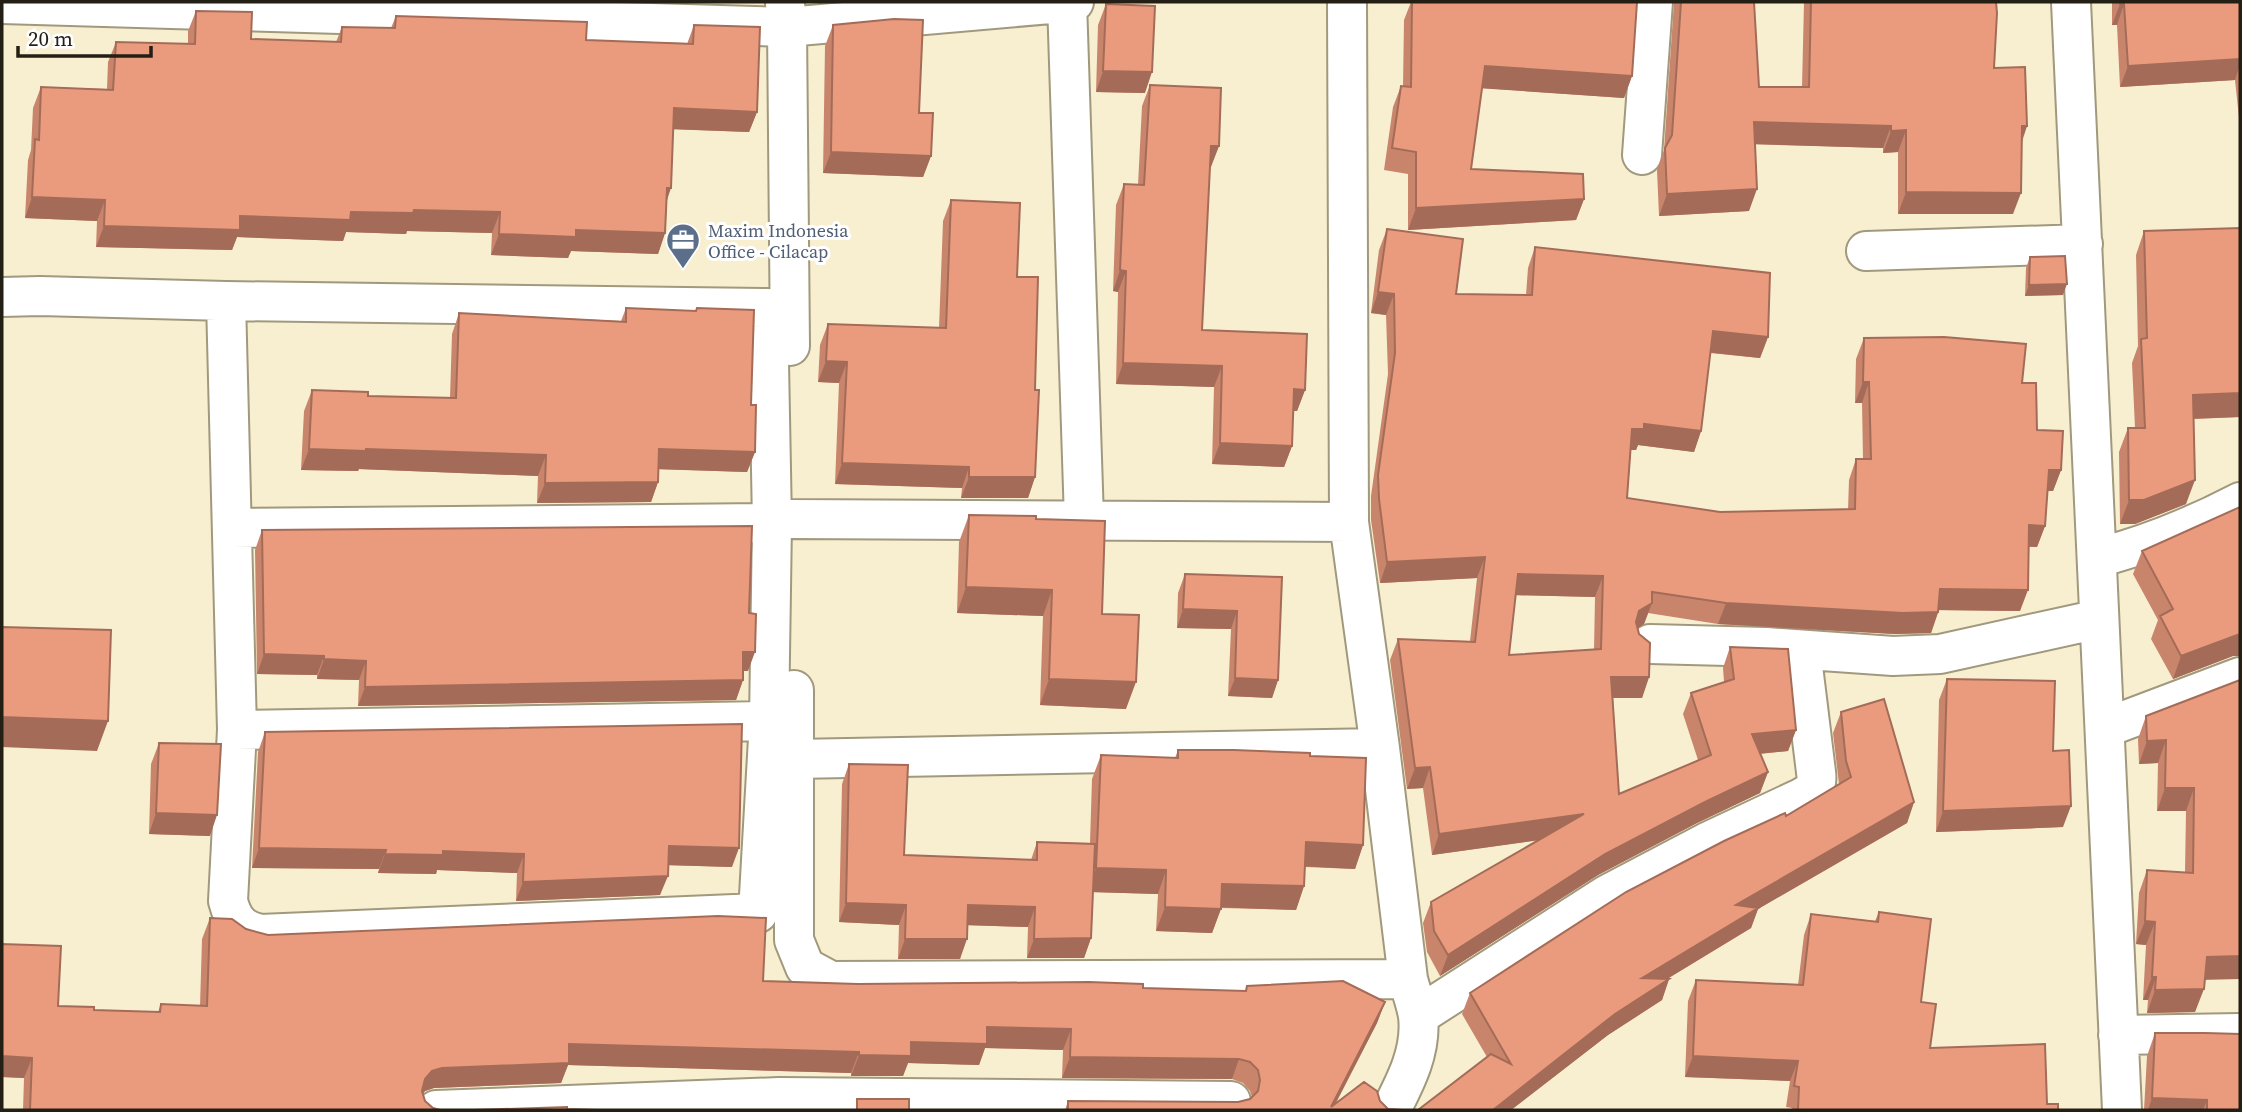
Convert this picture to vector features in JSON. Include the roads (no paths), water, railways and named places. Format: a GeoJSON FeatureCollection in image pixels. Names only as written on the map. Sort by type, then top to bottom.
{"type":"FeatureCollection","features":[{"type":"Feature","properties":{"kind":"street"},"geometry":{"type":"LineString","coordinates":[[1067,2],[1084,519]]}},
{"type":"Feature","properties":{"kind":"street"},"geometry":{"type":"LineString","coordinates":[[2,5],[786,15],[1074,2]]}},
{"type":"Feature","properties":{"kind":"street"},"geometry":{"type":"LineString","coordinates":[[1347,2],[1349,522],[1408,979],[1418,1016],[1418,1047],[1404,1086],[1391,1110]]}},
{"type":"Feature","properties":{"kind":"street"},"geometry":{"type":"LineString","coordinates":[[1642,155],[1653,2]]}},
{"type":"Feature","properties":{"kind":"street"},"geometry":{"type":"LineString","coordinates":[[2071,2],[2122,1110]]}},
{"type":"Feature","properties":{"kind":"street"},"geometry":{"type":"LineString","coordinates":[[226,301],[237,730],[228,901],[236,922],[246,930],[260,934],[758,913],[782,521],[786,15]]}},
{"type":"Feature","properties":{"kind":"street"},"geometry":{"type":"LineString","coordinates":[[1866,251],[2083,244]]}},
{"type":"Feature","properties":{"kind":"street"},"geometry":{"type":"LineString","coordinates":[[2,297],[768,308],[795,759],[794,940],[805,967],[831,981],[1408,979]]}},
{"type":"Feature","properties":{"kind":"street"},"geometry":{"type":"LineString","coordinates":[[2097,558],[2136,548],[2190,528],[2240,502]]}},
{"type":"Feature","properties":{"kind":"street"},"geometry":{"type":"LineString","coordinates":[[232,528],[1084,519],[1349,522]]}},
{"type":"Feature","properties":{"kind":"street"},"geometry":{"type":"LineString","coordinates":[[1650,644],[1718,645],[1893,656],[1940,654],[2099,620]]}},
{"type":"Feature","properties":{"kind":"street"},"geometry":{"type":"LineString","coordinates":[[1418,1016],[1608,894],[1815,789],[1816,772],[1801,650]]}},
{"type":"Feature","properties":{"kind":"street"},"geometry":{"type":"LineString","coordinates":[[2105,728],[2240,677]]}},
{"type":"Feature","properties":{"kind":"street"},"geometry":{"type":"LineString","coordinates":[[237,730],[769,721]]}},
{"type":"Feature","properties":{"kind":"street"},"geometry":{"type":"LineString","coordinates":[[795,759],[1380,748]]}},
{"type":"Feature","properties":{"kind":"street"},"geometry":{"type":"LineString","coordinates":[[2118,1035],[2240,1032]]}},
{"type":"Feature","properties":{"kind":"street"},"geometry":{"type":"LineString","coordinates":[[436,1110],[779,1104],[1231,1101]]}},
{"type":"Feature","properties":{"kind":"place","name":"Maxim Indonesia Office - Cilacap"},"geometry":{"type":"Point","coordinates":[683,270]}}]}
